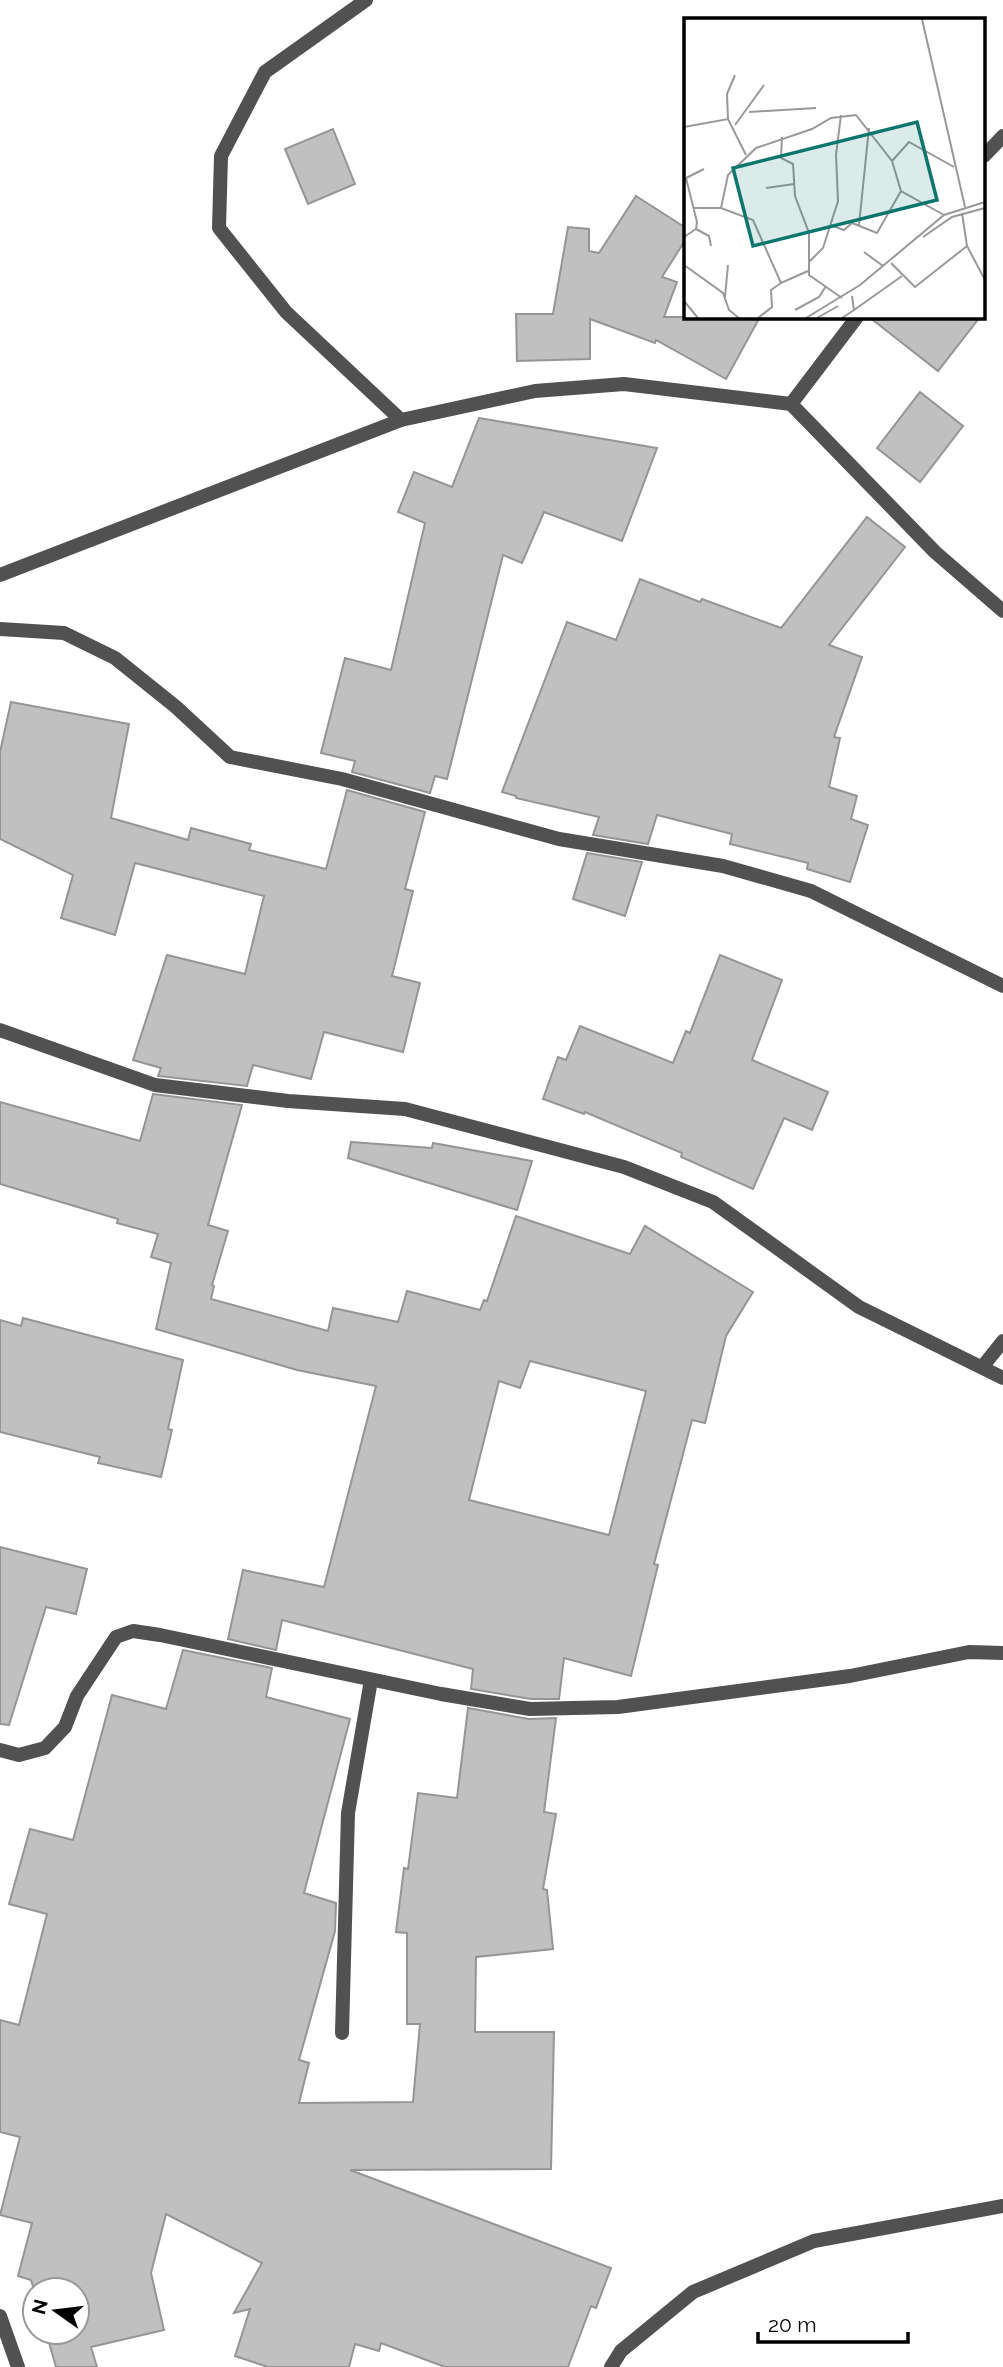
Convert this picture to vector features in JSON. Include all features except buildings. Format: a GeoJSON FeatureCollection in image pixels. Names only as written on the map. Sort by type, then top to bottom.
{"type":"FeatureCollection","features":[{"type":"Feature","properties":{"kind":"street"},"geometry":{"type":"LineString","coordinates":[[366,0],[265,72],[221,156],[219,228],[286,312],[401,420]]}},
{"type":"Feature","properties":{"kind":"street"},"geometry":{"type":"LineString","coordinates":[[986,154],[1003,136]]}},
{"type":"Feature","properties":{"kind":"street"},"geometry":{"type":"LineString","coordinates":[[791,404],[856,318]]}},
{"type":"Feature","properties":{"kind":"street"},"geometry":{"type":"LineString","coordinates":[[0,575],[401,420],[535,391],[624,384],[791,404],[935,552],[1003,611]]}},
{"type":"Feature","properties":{"kind":"street"},"geometry":{"type":"LineString","coordinates":[[0,629],[64,632],[115,658],[176,707],[230,757],[342,779],[559,839],[723,866],[810,891],[1003,986]]}},
{"type":"Feature","properties":{"kind":"street"},"geometry":{"type":"LineString","coordinates":[[0,1030],[155,1085],[288,1101],[405,1109],[624,1167],[713,1202],[859,1307],[1003,1377]]}},
{"type":"Feature","properties":{"kind":"street"},"geometry":{"type":"LineString","coordinates":[[983,1366],[1003,1341]]}},
{"type":"Feature","properties":{"kind":"street"},"geometry":{"type":"LineString","coordinates":[[0,1750],[19,1755],[45,1748],[65,1727],[77,1696],[116,1637],[133,1631],[160,1634],[441,1694],[530,1709],[618,1707],[850,1676],[969,1652],[1003,1653]]}},
{"type":"Feature","properties":{"kind":"street"},"geometry":{"type":"LineString","coordinates":[[341,2033],[348,1813],[371,1680]]}},
{"type":"Feature","properties":{"kind":"street"},"geometry":{"type":"LineString","coordinates":[[611,2367],[621,2351],[693,2292],[814,2241],[1003,2206]]}},
{"type":"Feature","properties":{"kind":"street"},"geometry":{"type":"LineString","coordinates":[[0,2316],[18,2367]]}}]}
